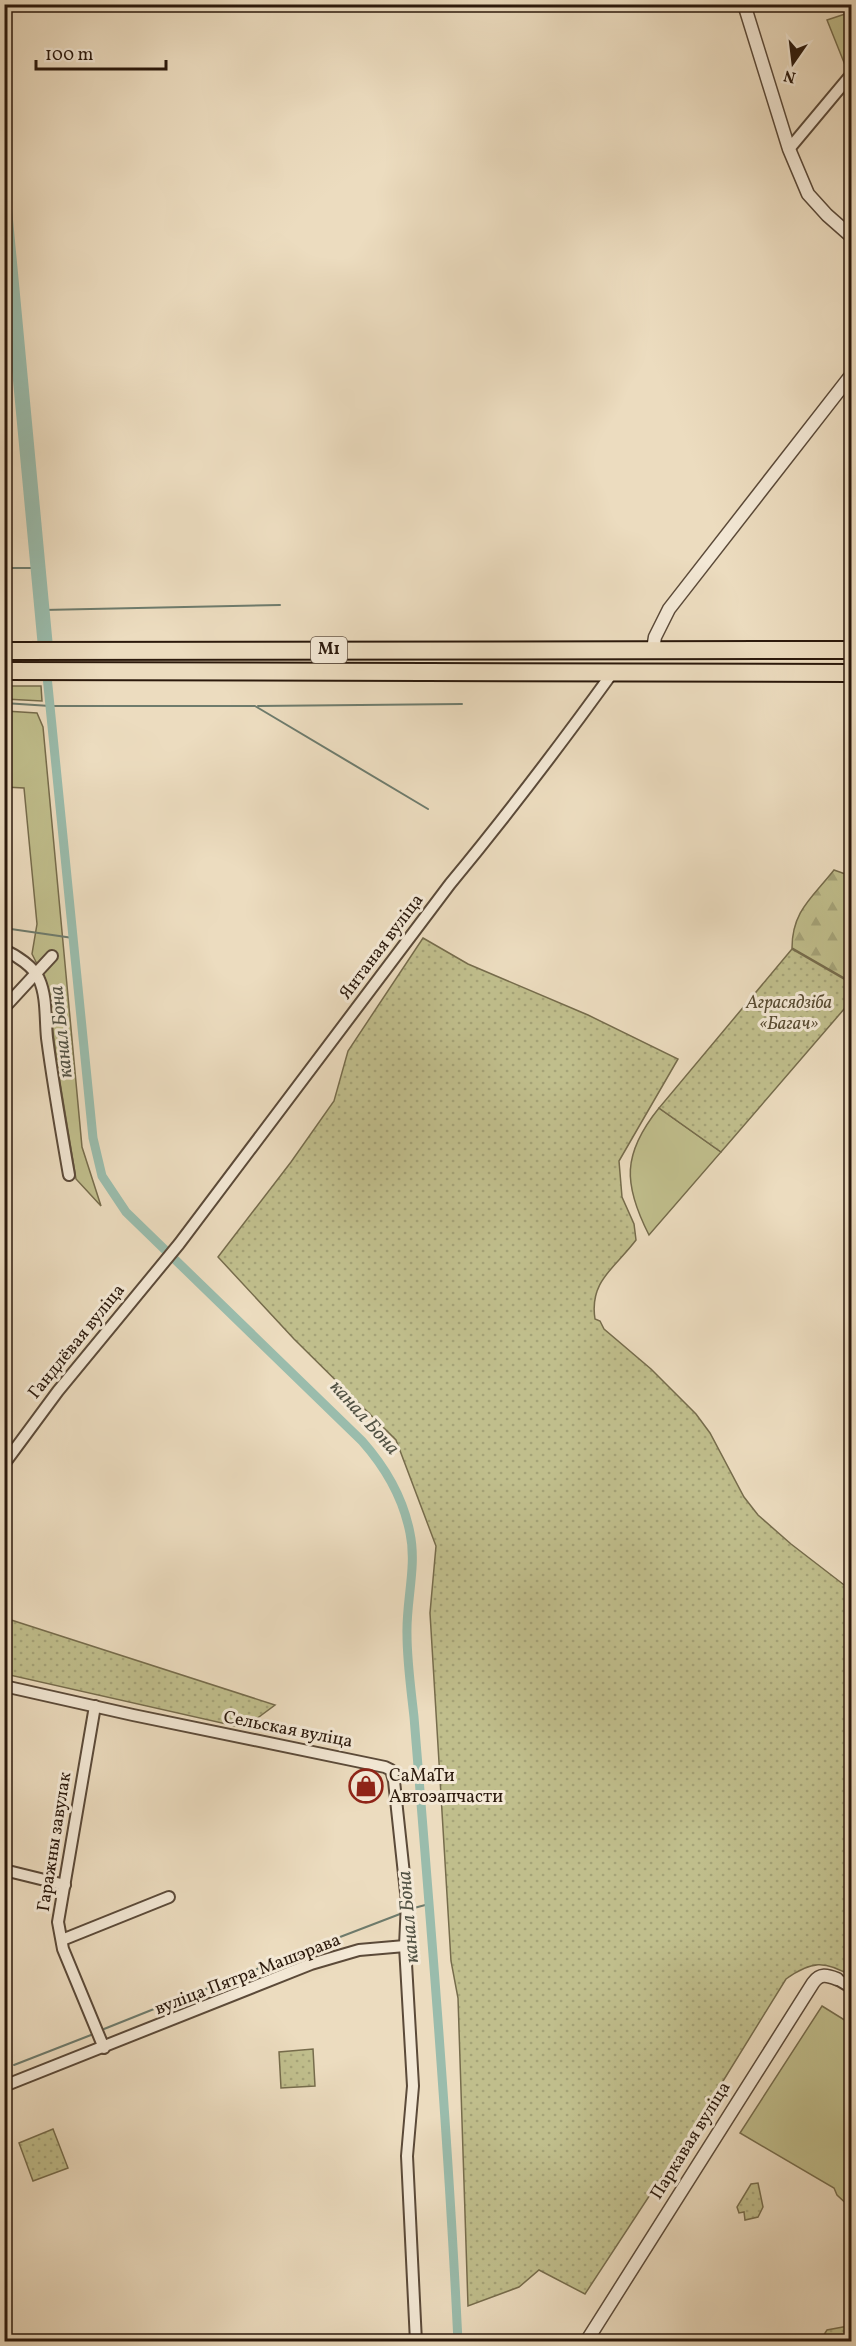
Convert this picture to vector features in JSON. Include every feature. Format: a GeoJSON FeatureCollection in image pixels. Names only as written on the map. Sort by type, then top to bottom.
{"type":"FeatureCollection","features":[{"type":"Feature","properties":{"kind":"highway","name":"М1"},"geometry":{"type":"LineString","coordinates":[[4,651],[852,650]]}},
{"type":"Feature","properties":{"kind":"highway","name":"М1"},"geometry":{"type":"LineString","coordinates":[[4,671],[852,673]]}},
{"type":"Feature","properties":{"kind":"street"},"geometry":{"type":"LineString","coordinates":[[744,4],[789,149],[808,194],[851,236]]}},
{"type":"Feature","properties":{"kind":"street"},"geometry":{"type":"LineString","coordinates":[[789,149],[850,76]]}},
{"type":"Feature","properties":{"kind":"street"},"geometry":{"type":"LineString","coordinates":[[653,649],[655,637],[669,609],[852,374]]}},
{"type":"Feature","properties":{"kind":"street","name":"Янтаная вуліца"},"geometry":{"type":"LineString","coordinates":[[179,1244],[613,672]]}},
{"type":"Feature","properties":{"kind":"street"},"geometry":{"type":"LineString","coordinates":[[4,950],[13,954],[36,973],[45,1000],[47,1036],[69,1175]]}},
{"type":"Feature","properties":{"kind":"street"},"geometry":{"type":"LineString","coordinates":[[4,1008],[51,956]]}},
{"type":"Feature","properties":{"kind":"street","name":"Гандлёвая вуліца"},"geometry":{"type":"LineString","coordinates":[[4,1464],[58,1391],[179,1244]]}},
{"type":"Feature","properties":{"kind":"street","name":"Сельская вуліца"},"geometry":{"type":"LineString","coordinates":[[4,1686],[391,1770],[407,1902],[405,1946]]}},
{"type":"Feature","properties":{"kind":"street","name":"Гаражны завулак"},"geometry":{"type":"LineString","coordinates":[[95,1706],[58,1922],[63,1949],[104,2048]]}},
{"type":"Feature","properties":{"kind":"street"},"geometry":{"type":"LineString","coordinates":[[4,1870],[65,1885]]}},
{"type":"Feature","properties":{"kind":"street"},"geometry":{"type":"LineString","coordinates":[[62,1940],[169,1897]]}},
{"type":"Feature","properties":{"kind":"street"},"geometry":{"type":"LineString","coordinates":[[405,1946],[413,2086],[407,2156],[416,2342]]}},
{"type":"Feature","properties":{"kind":"street","name":"вуліца Пятра Машэрава"},"geometry":{"type":"LineString","coordinates":[[4,2086],[311,1964],[359,1950],[405,1946]]}},
{"type":"Feature","properties":{"kind":"street","name":"Паркавая вуліца"},"geometry":{"type":"LineString","coordinates":[[586,2342],[813,1983],[819,1976],[824,1975],[837,1979]]}},
{"type":"Feature","properties":{"kind":"street"},"geometry":{"type":"LineString","coordinates":[[837,1979],[852,1988]]}},
{"type":"Feature","properties":{"kind":"green space"},"geometry":{"type":"Polygon","coordinates":[[[851,12],[851,62],[847,70],[827,20],[851,12]]]}},
{"type":"Feature","properties":{"kind":"green space"},"geometry":{"type":"Polygon","coordinates":[[[5,686],[41,686],[42,701],[5,699],[5,686]]]}},
{"type":"Feature","properties":{"kind":"green space"},"geometry":{"type":"Polygon","coordinates":[[[5,711],[37,713],[43,727],[82,1147],[101,1206],[76,1179],[57,1064],[47,984],[32,954],[37,924],[24,788],[5,787],[5,711]]]}},
{"type":"Feature","properties":{"kind":"green space"},"geometry":{"type":"Polygon","coordinates":[[[834,870],[851,876],[851,982],[792,948],[795,924],[799,914],[834,870]]]}},
{"type":"Feature","properties":{"kind":"green space"},"geometry":{"type":"Polygon","coordinates":[[[423,938],[468,964],[588,1015],[678,1059],[619,1161],[622,1197],[634,1224],[636,1240],[612,1267],[600,1285],[594,1306],[595,1319],[600,1321],[604,1329],[651,1369],[696,1414],[710,1433],[744,1497],[758,1515],[791,1544],[852,1591],[851,1976],[833,1967],[818,1965],[803,1969],[786,1979],[699,2120],[585,2294],[539,2270],[519,2287],[468,2306],[458,1998],[451,1961],[430,1613],[436,1546],[396,1440],[294,1339],[218,1257],[291,1162],[334,1101],[348,1051],[423,938]]]}},
{"type":"Feature","properties":{"kind":"green space","name":"Аграсядзіба «Багач»"},"geometry":{"type":"Polygon","coordinates":[[[792,949],[851,983],[851,1001],[721,1152],[659,1108],[792,949]]]}},
{"type":"Feature","properties":{"kind":"green space"},"geometry":{"type":"Polygon","coordinates":[[[659,1108],[721,1152],[649,1235],[634,1200],[630,1170],[638,1140],[659,1108]]]}},
{"type":"Feature","properties":{"kind":"green space"},"geometry":{"type":"Polygon","coordinates":[[[5,1618],[275,1705],[244,1728],[5,1674],[5,1618]]]}},
{"type":"Feature","properties":{"kind":"green space"},"geometry":{"type":"Polygon","coordinates":[[[822,2006],[851,2024],[851,2208],[837,2195],[834,2188],[740,2133],[822,2006]]]}},
{"type":"Feature","properties":{"kind":"green space"},"geometry":{"type":"Polygon","coordinates":[[[313,2049],[315,2086],[281,2088],[279,2052],[313,2049]]]}},
{"type":"Feature","properties":{"kind":"green space"},"geometry":{"type":"Polygon","coordinates":[[[53,2129],[68,2168],[33,2181],[19,2143],[53,2129]]]}},
{"type":"Feature","properties":{"kind":"green space"},"geometry":{"type":"Polygon","coordinates":[[[758,2183],[763,2207],[758,2217],[745,2220],[744,2212],[739,2213],[737,2207],[751,2184],[758,2183]]]}},
{"type":"Feature","properties":{"kind":"green space"},"geometry":{"type":"Polygon","coordinates":[[[848,2326],[851,2328],[851,2341],[820,2341],[827,2330],[848,2326]]]}},
{"type":"Feature","properties":{"kind":"waterway","name":"канал Бона"},"geometry":{"type":"LineString","coordinates":[[4,204],[45,642]]}},
{"type":"Feature","properties":{"kind":"waterway"},"geometry":{"type":"LineString","coordinates":[[4,568],[38,568]]}},
{"type":"Feature","properties":{"kind":"waterway"},"geometry":{"type":"LineString","coordinates":[[43,610],[280,605]]}},
{"type":"Feature","properties":{"kind":"waterway","name":"канал Бона"},"geometry":{"type":"LineString","coordinates":[[47,676],[93,1138],[102,1176],[126,1212],[362,1441],[379,1462],[392,1484],[407,1520],[412,1545],[407,1622],[408,1655],[439,2029],[458,2342]]}},
{"type":"Feature","properties":{"kind":"waterway"},"geometry":{"type":"LineString","coordinates":[[4,703],[50,706],[255,706],[428,809]]}},
{"type":"Feature","properties":{"kind":"waterway"},"geometry":{"type":"LineString","coordinates":[[258,706],[462,704]]}},
{"type":"Feature","properties":{"kind":"waterway"},"geometry":{"type":"LineString","coordinates":[[4,928],[73,938]]}},
{"type":"Feature","properties":{"kind":"waterway"},"geometry":{"type":"LineString","coordinates":[[414,1908],[429,1904]]}},
{"type":"Feature","properties":{"kind":"waterway"},"geometry":{"type":"LineString","coordinates":[[327,1942],[400,1914]]}},
{"type":"Feature","properties":{"kind":"waterway"},"geometry":{"type":"LineString","coordinates":[[311,1948],[318,1945]]}},
{"type":"Feature","properties":{"kind":"waterway"},"geometry":{"type":"LineString","coordinates":[[227,1981],[297,1953]]}},
{"type":"Feature","properties":{"kind":"waterway"},"geometry":{"type":"LineString","coordinates":[[194,1994],[213,1986]]}},
{"type":"Feature","properties":{"kind":"waterway"},"geometry":{"type":"LineString","coordinates":[[104,2029],[184,1997]]}},
{"type":"Feature","properties":{"kind":"waterway"},"geometry":{"type":"LineString","coordinates":[[14,2065],[91,2035]]}},
{"type":"Feature","properties":{"kind":"place","name":"СаМаТи Автоэапчасти"},"geometry":{"type":"Point","coordinates":[366,1786]}}]}
